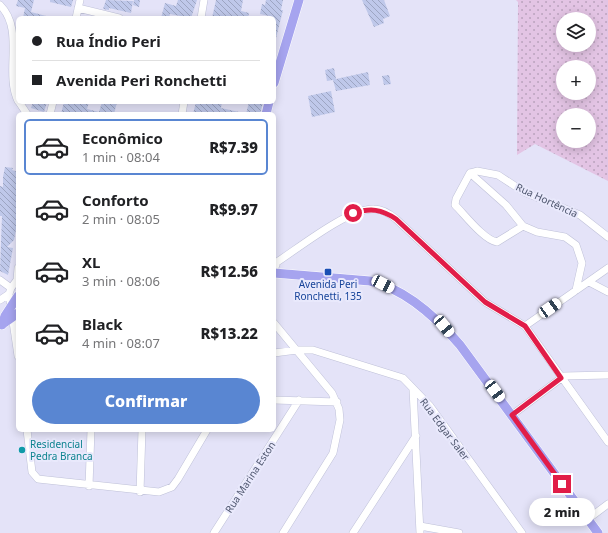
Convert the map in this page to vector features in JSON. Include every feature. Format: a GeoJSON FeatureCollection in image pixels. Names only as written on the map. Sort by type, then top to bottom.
{"type":"FeatureCollection","features":[{"type":"Feature","properties":{"kind":"main road"},"geometry":{"type":"LineString","coordinates":[[276,76],[299,0]]}},
{"type":"Feature","properties":{"kind":"main road"},"geometry":{"type":"LineString","coordinates":[[276,271],[370,281],[383,284],[399,292],[422,307],[444,326],[512,415],[598,533]]}},
{"type":"Feature","properties":{"kind":"main road"},"geometry":{"type":"LineString","coordinates":[[1,326],[14,312],[13,293]]}},
{"type":"Feature","properties":{"kind":"street"},"geometry":{"type":"LineString","coordinates":[[76,16],[80,0]]}},
{"type":"Feature","properties":{"kind":"street"},"geometry":{"type":"LineString","coordinates":[[201,16],[204,0]]}},
{"type":"Feature","properties":{"kind":"street"},"geometry":{"type":"LineString","coordinates":[[0,4],[9,22],[12,34],[13,84],[16,95]]}},
{"type":"Feature","properties":{"kind":"street"},"geometry":{"type":"LineString","coordinates":[[78,8],[111,16]]}},
{"type":"Feature","properties":{"kind":"street","name":"Rua Hortência"},"geometry":{"type":"LineString","coordinates":[[470,173],[477,171],[498,175],[524,192],[580,216],[608,237]]}},
{"type":"Feature","properties":{"kind":"street"},"geometry":{"type":"LineString","coordinates":[[523,226],[498,242],[491,240],[478,228],[455,205],[456,199],[470,173],[506,205],[523,226],[531,230],[565,237],[576,245],[582,263],[576,290]]}},
{"type":"Feature","properties":{"kind":"street"},"geometry":{"type":"LineString","coordinates":[[276,265],[277,262],[341,220],[366,209],[380,210],[396,219],[485,302],[525,326],[608,442]]}},
{"type":"Feature","properties":{"kind":"street"},"geometry":{"type":"LineString","coordinates":[[525,326],[608,268]]}},
{"type":"Feature","properties":{"kind":"street"},"geometry":{"type":"LineString","coordinates":[[0,280],[13,293],[0,300]]}},
{"type":"Feature","properties":{"kind":"street"},"geometry":{"type":"LineString","coordinates":[[589,282],[608,292]]}},
{"type":"Feature","properties":{"kind":"street"},"geometry":{"type":"LineString","coordinates":[[14,312],[16,334]]}},
{"type":"Feature","properties":{"kind":"street"},"geometry":{"type":"LineString","coordinates":[[276,325],[329,389],[336,402],[340,420],[333,453],[284,533]]}},
{"type":"Feature","properties":{"kind":"street","name":"Rua Edgar Saler"},"geometry":{"type":"LineString","coordinates":[[276,353],[313,350],[403,378],[430,406],[522,533]]}},
{"type":"Feature","properties":{"kind":"street"},"geometry":{"type":"LineString","coordinates":[[512,415],[561,378],[568,375],[608,375]]}},
{"type":"Feature","properties":{"kind":"street"},"geometry":{"type":"LineString","coordinates":[[413,389],[420,529],[459,533]]}},
{"type":"Feature","properties":{"kind":"street"},"geometry":{"type":"LineString","coordinates":[[276,400],[336,402]]}},
{"type":"Feature","properties":{"kind":"street","name":"Rua Marina Eston"},"geometry":{"type":"LineString","coordinates":[[214,533],[299,400]]}},
{"type":"Feature","properties":{"kind":"street"},"geometry":{"type":"LineString","coordinates":[[27,432],[30,462],[34,476],[43,481],[140,492],[159,492],[172,486],[206,432]]}},
{"type":"Feature","properties":{"kind":"street"},"geometry":{"type":"LineString","coordinates":[[90,486],[91,432]]}},
{"type":"Feature","properties":{"kind":"street"},"geometry":{"type":"LineString","coordinates":[[140,492],[142,432]]}},
{"type":"Feature","properties":{"kind":"street"},"geometry":{"type":"LineString","coordinates":[[354,533],[416,436]]}},
{"type":"Feature","properties":{"kind":"street"},"geometry":{"type":"LineString","coordinates":[[588,519],[608,504]]}},
{"type":"Feature","properties":{"kind":"shaded area"},"geometry":{"type":"Polygon","coordinates":[[[516,0],[608,0],[608,181],[535,144],[517,155],[518,2],[516,0]]]}},
{"type":"Feature","properties":{"kind":"building"},"geometry":{"type":"Polygon","coordinates":[[[18,0],[34,0],[31,12],[46,16],[23,16],[25,8],[16,6],[18,0]]]}},
{"type":"Feature","properties":{"kind":"building"},"geometry":{"type":"Polygon","coordinates":[[[50,0],[73,0],[71,7],[50,2],[50,0]]]}},
{"type":"Feature","properties":{"kind":"building"},"geometry":{"type":"Polygon","coordinates":[[[106,0],[133,1],[131,13],[109,8],[109,10],[103,9],[106,0]]]}},
{"type":"Feature","properties":{"kind":"building"},"geometry":{"type":"Polygon","coordinates":[[[134,0],[140,0],[139,7],[133,5],[134,0]]]}},
{"type":"Feature","properties":{"kind":"building"},"geometry":{"type":"Polygon","coordinates":[[[178,0],[197,0],[192,16],[170,14],[170,16],[162,16],[165,3],[176,6],[178,0]]]}},
{"type":"Feature","properties":{"kind":"building"},"geometry":{"type":"Polygon","coordinates":[[[216,0],[243,0],[241,11],[249,13],[248,16],[212,16],[216,0]]]}},
{"type":"Feature","properties":{"kind":"building"},"geometry":{"type":"Polygon","coordinates":[[[266,0],[283,0],[281,10],[283,10],[276,38],[276,16],[260,14],[262,4],[265,5],[266,0]]]}},
{"type":"Feature","properties":{"kind":"building"},"geometry":{"type":"Polygon","coordinates":[[[362,0],[384,0],[390,16],[383,19],[384,23],[374,27],[362,0]]]}},
{"type":"Feature","properties":{"kind":"building"},"geometry":{"type":"Polygon","coordinates":[[[334,68],[336,79],[368,72],[370,85],[336,91],[333,80],[327,81],[325,70],[334,68]]]}},
{"type":"Feature","properties":{"kind":"building"},"geometry":{"type":"Polygon","coordinates":[[[389,75],[391,84],[384,85],[382,76],[389,75]]]}},
{"type":"Feature","properties":{"kind":"building"},"geometry":{"type":"Polygon","coordinates":[[[331,91],[335,112],[312,117],[308,96],[331,91]]]}},
{"type":"Feature","properties":{"kind":"building"},"geometry":{"type":"Polygon","coordinates":[[[32,104],[46,104],[44,112],[31,108],[32,104]]]}},
{"type":"Feature","properties":{"kind":"building"},"geometry":{"type":"Polygon","coordinates":[[[64,104],[88,104],[87,109],[99,112],[62,112],[64,104]]]}},
{"type":"Feature","properties":{"kind":"building"},"geometry":{"type":"Polygon","coordinates":[[[101,104],[116,104],[114,112],[99,112],[101,104]]]}},
{"type":"Feature","properties":{"kind":"building"},"geometry":{"type":"Polygon","coordinates":[[[196,104],[222,104],[221,108],[239,112],[194,112],[196,104]]]}},
{"type":"Feature","properties":{"kind":"building"},"geometry":{"type":"Polygon","coordinates":[[[248,104],[262,104],[260,112],[246,112],[248,104]]]}},
{"type":"Feature","properties":{"kind":"building"},"geometry":{"type":"Polygon","coordinates":[[[5,167],[13,168],[12,170],[16,171],[16,230],[14,240],[7,247],[13,248],[8,275],[0,271],[2,216],[0,216],[0,186],[3,187],[5,167]]]}},
{"type":"Feature","properties":{"kind":"place","name":"Avenida Peri Ronchetti, 135"},"geometry":{"type":"Point","coordinates":[328,272]}},
{"type":"Feature","properties":{"kind":"place","name":"Residencial Pedra Branca"},"geometry":{"type":"Point","coordinates":[22,450]}},
{"type":"Feature","properties":{"kind":"route"},"geometry":{"type":"LineString","coordinates":[[353,213],[366,209],[380,210],[387,213],[396,219],[485,302],[525,326],[561,378],[512,415],[562,484]]}}]}
